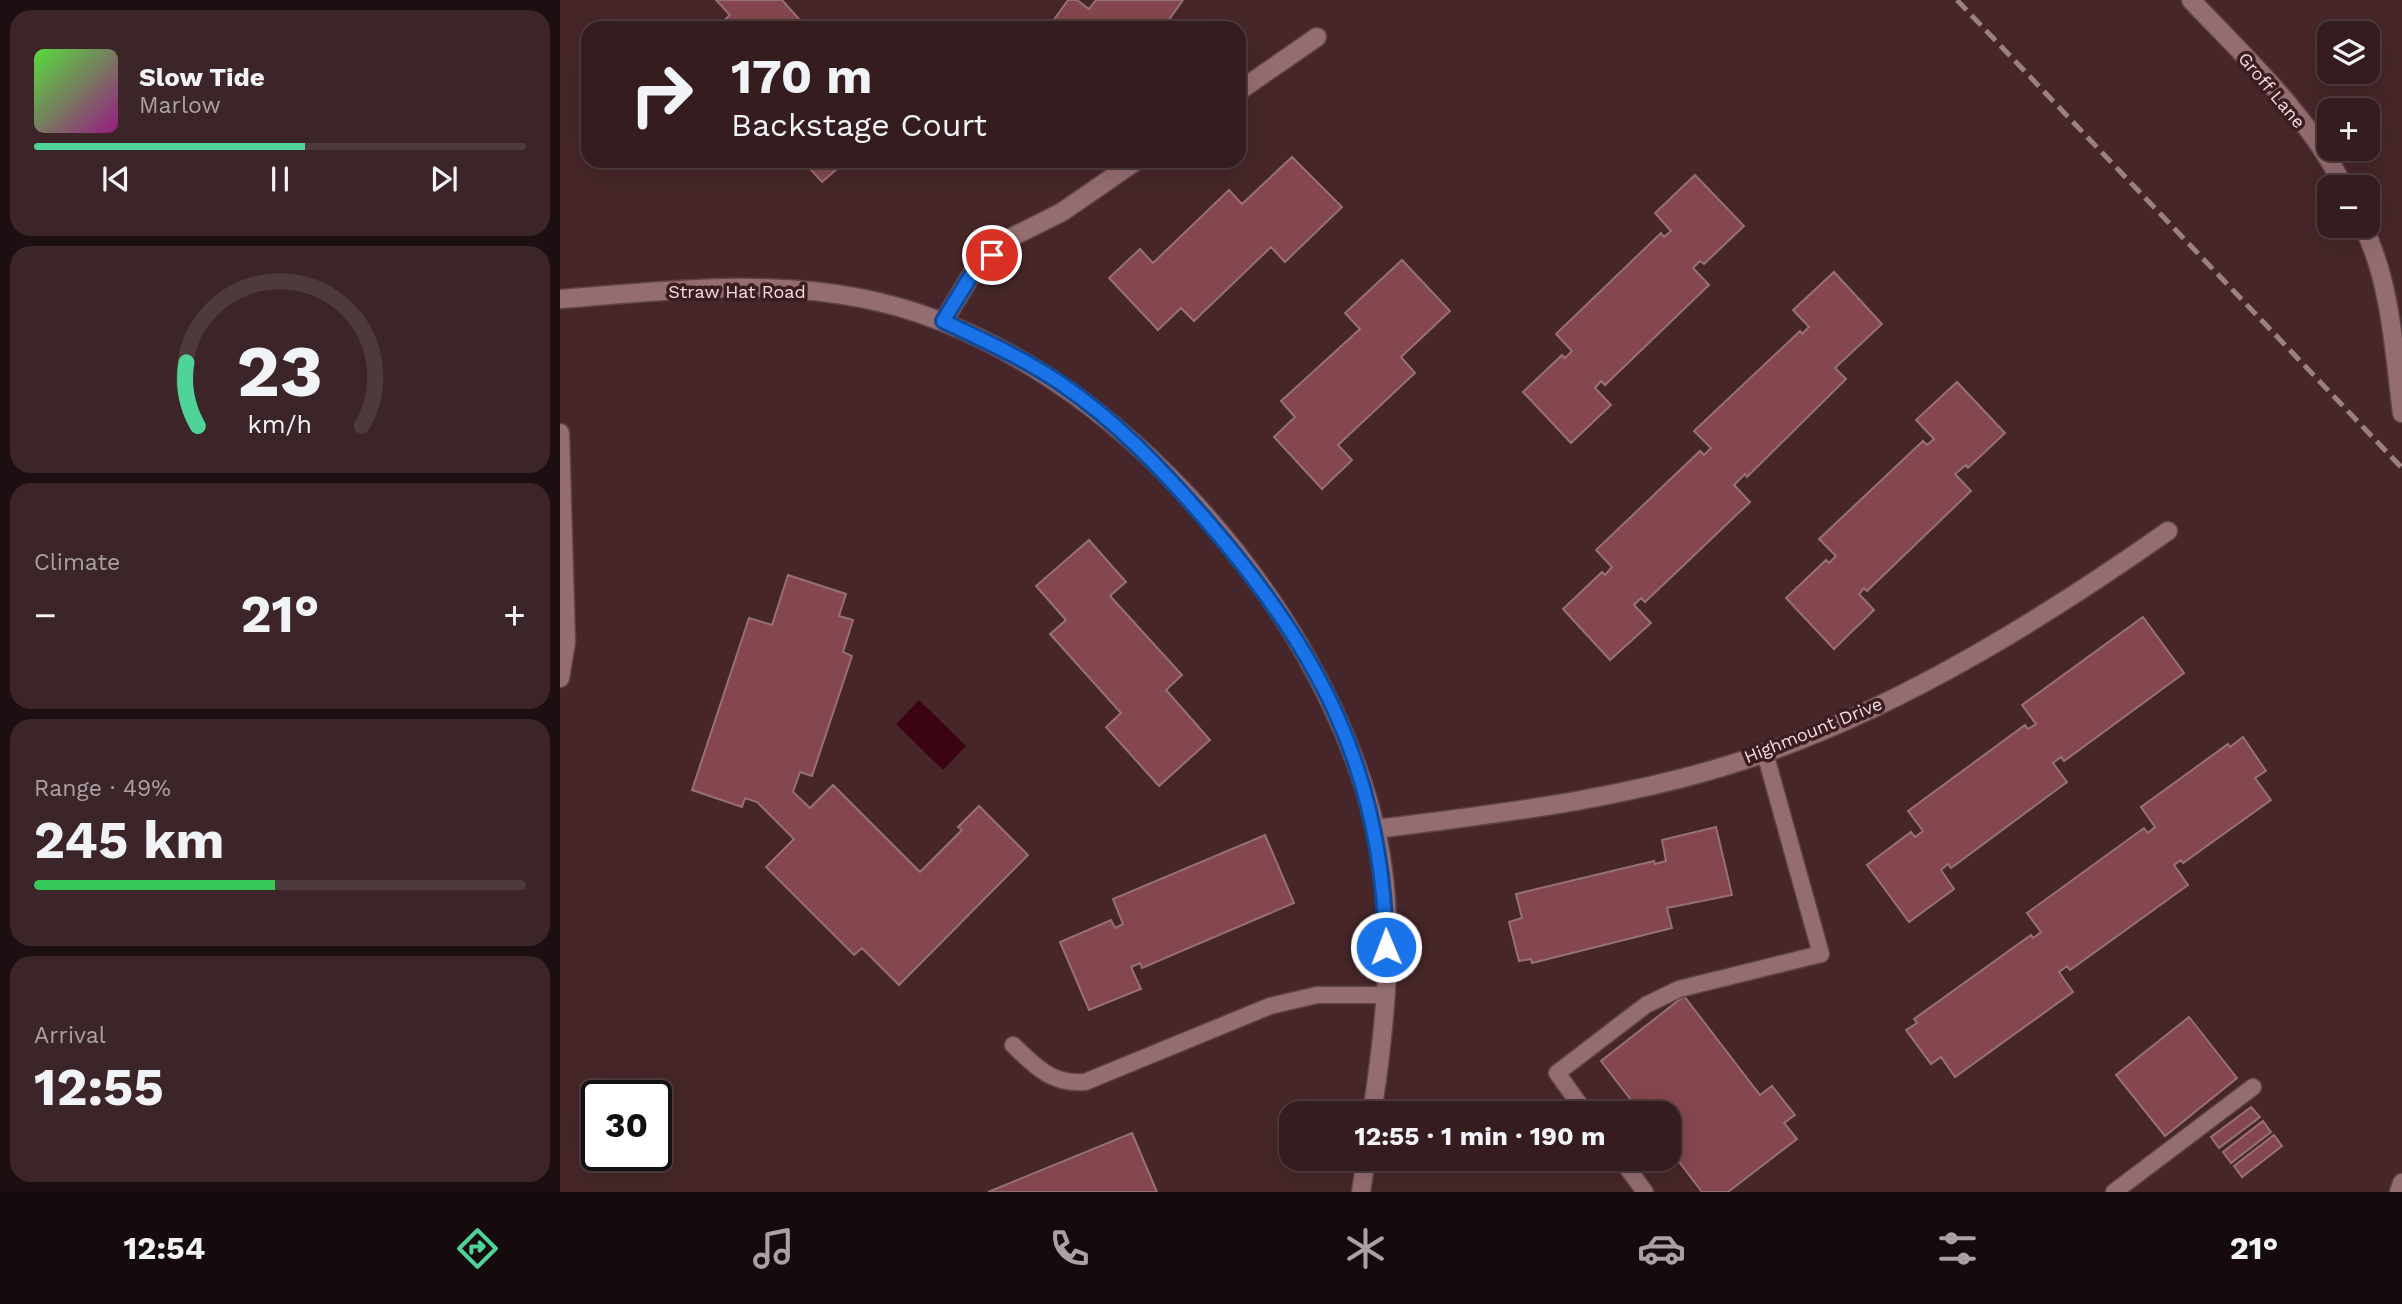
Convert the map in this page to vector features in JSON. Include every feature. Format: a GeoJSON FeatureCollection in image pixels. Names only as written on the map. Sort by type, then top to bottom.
{"type":"FeatureCollection","features":[{"type":"Feature","properties":{"kind":"street","name":"Groff Lane"},"geometry":{"type":"LineString","coordinates":[[2191,0],[2249,61],[2300,122],[2336,175]]}},
{"type":"Feature","properties":{"kind":"street"},"geometry":{"type":"LineString","coordinates":[[1246,85],[1317,37]]}},
{"type":"Feature","properties":{"kind":"street"},"geometry":{"type":"LineString","coordinates":[[943,321],[972,274],[1012,237],[1062,212],[1126,168]]}},
{"type":"Feature","properties":{"kind":"street"},"geometry":{"type":"LineString","coordinates":[[2369,238],[2389,310],[2402,413]]}},
{"type":"Feature","properties":{"kind":"street","name":"Straw Hat Road"},"geometry":{"type":"LineString","coordinates":[[560,299],[693,288],[791,288],[863,298],[943,321],[1015,355],[1061,384],[1119,429],[1178,488],[1238,556],[1282,615],[1323,683],[1353,749],[1376,829],[1385,896],[1384,995],[1374,1101]]}},
{"type":"Feature","properties":{"kind":"street"},"geometry":{"type":"LineString","coordinates":[[560,433],[566,642],[560,678]]}},
{"type":"Feature","properties":{"kind":"street","name":"Highmount Drive"},"geometry":{"type":"LineString","coordinates":[[1376,829],[1552,805],[1668,780],[1765,753],[1846,720],[1941,672],[2082,590],[2168,531]]}},
{"type":"Feature","properties":{"kind":"street"},"geometry":{"type":"LineString","coordinates":[[1361,1192],[1364,1171]]}},
{"type":"Feature","properties":{"kind":"street"},"geometry":{"type":"LineString","coordinates":[[2399,1192],[2402,1183]]}},
{"type":"Feature","properties":{"kind":"lane"},"geometry":{"type":"LineString","coordinates":[[1578,1101],[1557,1073],[1646,1005],[1679,989],[1821,954],[1765,753]]}},
{"type":"Feature","properties":{"kind":"lane"},"geometry":{"type":"LineString","coordinates":[[1013,1045],[1043,1073],[1071,1083],[1085,1082],[1270,1006],[1317,995],[1384,995]]}},
{"type":"Feature","properties":{"kind":"lane"},"geometry":{"type":"LineString","coordinates":[[2114,1192],[2253,1087]]}},
{"type":"Feature","properties":{"kind":"lane"},"geometry":{"type":"LineString","coordinates":[[1630,1171],[1645,1192]]}},
{"type":"Feature","properties":{"kind":"shaded area"},"geometry":{"type":"Polygon","coordinates":[[[919,700],[966,746],[943,770],[896,724],[919,700]]]}},
{"type":"Feature","properties":{"kind":"building"},"geometry":{"type":"Polygon","coordinates":[[[716,0],[782,0],[801,21],[724,21],[730,15],[716,0]]]}},
{"type":"Feature","properties":{"kind":"building"},"geometry":{"type":"Polygon","coordinates":[[[1068,0],[1077,0],[1089,9],[1096,0],[1183,0],[1168,21],[1053,21],[1068,0]]]}},
{"type":"Feature","properties":{"kind":"building"},"geometry":{"type":"Polygon","coordinates":[[[1292,157],[1342,207],[1285,262],[1271,247],[1194,321],[1181,308],[1158,330],[1109,278],[1140,249],[1153,263],[1229,190],[1242,204],[1292,157]]]}},
{"type":"Feature","properties":{"kind":"building"},"geometry":{"type":"Polygon","coordinates":[[[809,168],[838,168],[822,182],[809,168]]]}},
{"type":"Feature","properties":{"kind":"building"},"geometry":{"type":"Polygon","coordinates":[[[1695,175],[1744,226],[1704,264],[1700,261],[1693,268],[1709,285],[1605,385],[1601,381],[1595,388],[1611,405],[1571,443],[1523,392],[1562,355],[1565,358],[1572,351],[1556,334],[1661,233],[1664,237],[1671,231],[1655,213],[1695,175]]]}},
{"type":"Feature","properties":{"kind":"building"},"geometry":{"type":"Polygon","coordinates":[[[1402,260],[1450,311],[1401,357],[1415,373],[1338,445],[1352,460],[1322,489],[1274,437],[1295,417],[1281,401],[1360,329],[1345,313],[1402,260]]]}},
{"type":"Feature","properties":{"kind":"building"},"geometry":{"type":"Polygon","coordinates":[[[1834,272],[1882,324],[1835,368],[1846,379],[1747,477],[1745,474],[1734,485],[1750,502],[1645,602],[1641,598],[1634,605],[1651,623],[1610,660],[1563,609],[1602,572],[1605,575],[1612,567],[1596,550],[1700,451],[1704,455],[1711,448],[1694,431],[1800,331],[1802,334],[1809,327],[1793,310],[1834,272]]]}},
{"type":"Feature","properties":{"kind":"building"},"geometry":{"type":"Polygon","coordinates":[[[1957,382],[2005,433],[1968,468],[1966,465],[1955,474],[1971,491],[1867,591],[1864,588],[1859,594],[1874,610],[1834,649],[1786,598],[1826,560],[1829,563],[1836,556],[1819,539],[1923,441],[1927,445],[1934,439],[1916,420],[1957,382]]]}},
{"type":"Feature","properties":{"kind":"building"},"geometry":{"type":"Polygon","coordinates":[[[1089,540],[1126,582],[1110,596],[1182,675],[1166,690],[1210,740],[1159,786],[1106,727],[1121,713],[1050,634],[1066,620],[1036,586],[1089,540]]]}},
{"type":"Feature","properties":{"kind":"building"},"geometry":{"type":"Polygon","coordinates":[[[788,575],[846,594],[839,616],[853,620],[843,652],[852,656],[812,776],[800,772],[793,792],[810,808],[833,785],[920,872],[962,830],[958,827],[979,806],[1028,855],[899,985],[862,948],[854,955],[766,867],[794,839],[757,802],[745,798],[742,807],[692,790],[749,618],[772,625],[788,575]]]}},
{"type":"Feature","properties":{"kind":"building"},"geometry":{"type":"Polygon","coordinates":[[[2143,617],[2184,673],[2064,761],[2061,757],[2053,763],[2067,782],[1951,868],[1948,864],[1941,870],[1954,889],[1909,922],[1867,865],[1911,832],[1915,837],[1923,831],[1908,811],[2025,725],[2028,729],[2036,724],[2022,705],[2143,617]]]}},
{"type":"Feature","properties":{"kind":"building"},"geometry":{"type":"Polygon","coordinates":[[[2243,737],[2266,771],[2255,778],[2271,800],[2183,863],[2181,860],[2174,865],[2188,885],[2070,970],[2067,966],[2059,972],[2073,992],[1955,1077],[1941,1057],[1931,1064],[1906,1030],[1917,1023],[1914,1019],[2031,935],[2033,938],[2041,932],[2027,913],[2144,828],[2148,833],[2155,827],[2141,807],[2228,744],[2230,747],[2243,737]]]}},
{"type":"Feature","properties":{"kind":"building"},"geometry":{"type":"Polygon","coordinates":[[[1716,827],[1732,895],[1667,908],[1672,928],[1532,963],[1531,959],[1519,961],[1509,922],[1522,918],[1516,894],[1654,861],[1655,864],[1666,861],[1662,840],[1716,827]]]}},
{"type":"Feature","properties":{"kind":"building"},"geometry":{"type":"Polygon","coordinates":[[[1265,835],[1294,903],[1142,968],[1140,963],[1131,967],[1141,989],[1089,1010],[1060,942],[1111,920],[1115,928],[1123,924],[1113,899],[1265,835]]]}},
{"type":"Feature","properties":{"kind":"building"},"geometry":{"type":"Polygon","coordinates":[[[1684,996],[1760,1095],[1772,1086],[1795,1115],[1784,1123],[1797,1139],[1728,1192],[1702,1192],[1681,1164],[1681,1101],[1632,1101],[1601,1061],[1684,996]]]}},
{"type":"Feature","properties":{"kind":"building"},"geometry":{"type":"Polygon","coordinates":[[[2189,1017],[2237,1078],[2165,1136],[2116,1075],[2189,1017]]]}},
{"type":"Feature","properties":{"kind":"building"},"geometry":{"type":"Polygon","coordinates":[[[2251,1107],[2260,1117],[2219,1148],[2211,1137],[2251,1107]]]}},
{"type":"Feature","properties":{"kind":"building"},"geometry":{"type":"Polygon","coordinates":[[[2263,1121],[2271,1132],[2231,1163],[2223,1152],[2263,1121]]]}},
{"type":"Feature","properties":{"kind":"building"},"geometry":{"type":"Polygon","coordinates":[[[1132,1133],[1157,1192],[988,1192],[1132,1133]]]}},
{"type":"Feature","properties":{"kind":"building"},"geometry":{"type":"Polygon","coordinates":[[[2274,1135],[2282,1146],[2242,1177],[2234,1166],[2274,1135]]]}},
{"type":"Feature","properties":{"kind":"railway"},"geometry":{"type":"LineString","coordinates":[[1957,0],[2402,468]]}},
{"type":"Feature","properties":{"kind":"route"},"geometry":{"type":"LineString","coordinates":[[992,255],[972,274],[943,321],[1015,355],[1061,384],[1119,429],[1178,488],[1238,556],[1282,615],[1323,683],[1353,749],[1376,829],[1385,896],[1386,947]]}}]}
